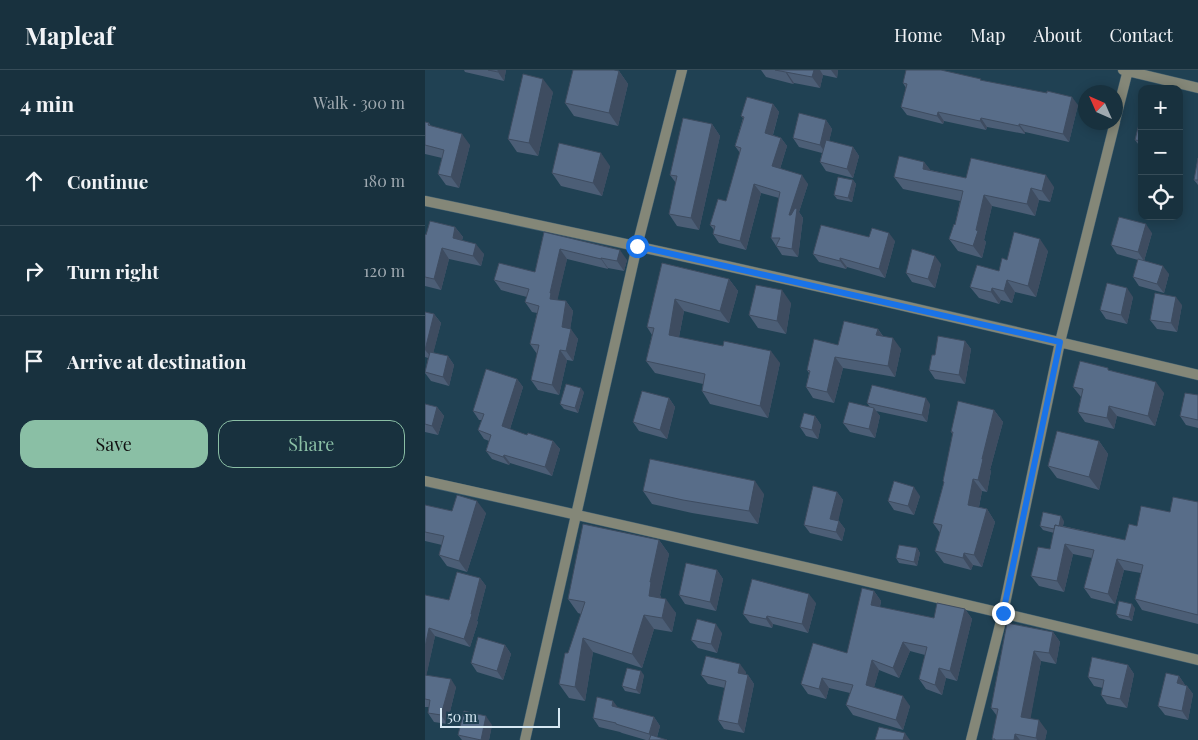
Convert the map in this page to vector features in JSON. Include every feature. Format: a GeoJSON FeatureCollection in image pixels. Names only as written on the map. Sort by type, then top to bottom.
{"type":"FeatureCollection","features":[{"type":"Feature","properties":{"kind":"street"},"geometry":{"type":"LineString","coordinates":[[525,740],[637,246],[682,70]]}},
{"type":"Feature","properties":{"kind":"street"},"geometry":{"type":"LineString","coordinates":[[1123,85],[1126,70],[1198,88]]}},
{"type":"Feature","properties":{"kind":"street"},"geometry":{"type":"LineString","coordinates":[[971,740],[1003,613],[1060,342],[1113,130]]}},
{"type":"Feature","properties":{"kind":"street"},"geometry":{"type":"LineString","coordinates":[[425,201],[637,246],[1198,375]]}},
{"type":"Feature","properties":{"kind":"street"},"geometry":{"type":"LineString","coordinates":[[425,481],[1003,613],[1198,660]]}},
{"type":"Feature","properties":{"kind":"building"},"geometry":{"type":"Polygon","coordinates":[[[573,70],[619,71],[609,113],[565,103],[573,70]]]}},
{"type":"Feature","properties":{"kind":"building"},"geometry":{"type":"Polygon","coordinates":[[[775,70],[814,70],[812,77],[775,70]]]}},
{"type":"Feature","properties":{"kind":"building"},"geometry":{"type":"Polygon","coordinates":[[[906,70],[941,70],[980,80],[1072,97],[1063,134],[981,118],[980,121],[938,112],[937,116],[901,107],[907,84],[903,83],[906,70]]]}},
{"type":"Feature","properties":{"kind":"building"},"geometry":{"type":"Polygon","coordinates":[[[523,74],[543,79],[529,143],[508,139],[523,74]]]}},
{"type":"Feature","properties":{"kind":"building"},"geometry":{"type":"Polygon","coordinates":[[[747,97],[773,104],[765,133],[781,138],[772,166],[802,175],[789,215],[791,215],[795,208],[797,209],[792,249],[776,246],[780,238],[771,238],[780,192],[754,184],[740,241],[713,234],[715,226],[710,225],[718,199],[726,201],[741,148],[735,146],[744,117],[741,116],[747,97]]]}},
{"type":"Feature","properties":{"kind":"building"},"geometry":{"type":"Polygon","coordinates":[[[799,113],[826,120],[820,145],[793,138],[799,113]]]}},
{"type":"Feature","properties":{"kind":"building"},"geometry":{"type":"Polygon","coordinates":[[[683,118],[712,124],[691,218],[669,214],[677,176],[670,175],[683,118]]]}},
{"type":"Feature","properties":{"kind":"building"},"geometry":{"type":"Polygon","coordinates":[[[425,122],[429,123],[428,125],[462,134],[451,177],[438,174],[444,150],[425,145],[425,122]]]}},
{"type":"Feature","properties":{"kind":"building"},"geometry":{"type":"Polygon","coordinates":[[[1138,128],[1138,140],[1135,140],[1138,128]]]}},
{"type":"Feature","properties":{"kind":"building"},"geometry":{"type":"Polygon","coordinates":[[[826,140],[853,147],[847,169],[820,162],[826,140]]]}},
{"type":"Feature","properties":{"kind":"building"},"geometry":{"type":"Polygon","coordinates":[[[559,143],[601,153],[593,183],[552,173],[559,143]]]}},
{"type":"Feature","properties":{"kind":"building"},"geometry":{"type":"Polygon","coordinates":[[[899,156],[924,162],[923,169],[966,178],[971,158],[1046,175],[1042,191],[1031,188],[1027,204],[984,195],[976,230],[978,231],[973,246],[949,239],[955,225],[963,191],[894,177],[899,156]]]}},
{"type":"Feature","properties":{"kind":"building"},"geometry":{"type":"Polygon","coordinates":[[[1198,158],[1198,180],[1194,180],[1198,158]]]}},
{"type":"Feature","properties":{"kind":"building"},"geometry":{"type":"Polygon","coordinates":[[[838,177],[853,180],[848,198],[834,195],[838,177]]]}},
{"type":"Feature","properties":{"kind":"building"},"geometry":{"type":"Polygon","coordinates":[[[1119,217],[1146,224],[1138,252],[1111,245],[1119,217]]]}},
{"type":"Feature","properties":{"kind":"building"},"geometry":{"type":"Polygon","coordinates":[[[430,221],[455,227],[453,238],[476,244],[473,256],[442,248],[434,279],[425,277],[425,234],[430,221]]]}},
{"type":"Feature","properties":{"kind":"building"},"geometry":{"type":"Polygon","coordinates":[[[821,225],[869,237],[872,228],[889,233],[879,269],[840,258],[840,261],[813,254],[821,225]]]}},
{"type":"Feature","properties":{"kind":"building"},"geometry":{"type":"Polygon","coordinates":[[[544,232],[620,250],[617,261],[560,249],[550,299],[566,301],[562,327],[571,329],[566,351],[560,350],[552,385],[531,380],[539,345],[530,344],[539,306],[525,302],[529,289],[494,280],[499,263],[535,272],[544,232]]]}},
{"type":"Feature","properties":{"kind":"building"},"geometry":{"type":"Polygon","coordinates":[[[1014,232],[1040,239],[1028,286],[1007,280],[1004,291],[992,288],[991,292],[970,287],[977,265],[999,271],[1002,258],[1007,260],[1014,232]]]}},
{"type":"Feature","properties":{"kind":"building"},"geometry":{"type":"Polygon","coordinates":[[[912,249],[935,256],[928,279],[906,273],[912,249]]]}},
{"type":"Feature","properties":{"kind":"building"},"geometry":{"type":"Polygon","coordinates":[[[1138,259],[1163,266],[1157,284],[1133,277],[1138,259]]]}},
{"type":"Feature","properties":{"kind":"building"},"geometry":{"type":"Polygon","coordinates":[[[662,263],[729,279],[720,311],[675,299],[669,335],[723,346],[724,341],[771,351],[760,406],[702,391],[705,374],[646,361],[654,328],[647,327],[662,263]]]}},
{"type":"Feature","properties":{"kind":"building"},"geometry":{"type":"Polygon","coordinates":[[[1107,283],[1127,288],[1121,315],[1100,310],[1107,283]]]}},
{"type":"Feature","properties":{"kind":"building"},"geometry":{"type":"Polygon","coordinates":[[[756,285],[782,290],[777,321],[749,315],[756,285]]]}},
{"type":"Feature","properties":{"kind":"building"},"geometry":{"type":"Polygon","coordinates":[[[1155,293],[1176,297],[1171,323],[1150,320],[1155,293]]]}},
{"type":"Feature","properties":{"kind":"building"},"geometry":{"type":"Polygon","coordinates":[[[425,312],[434,314],[425,350],[425,312]]]}},
{"type":"Feature","properties":{"kind":"building"},"geometry":{"type":"Polygon","coordinates":[[[844,321],[878,329],[876,335],[893,338],[888,366],[835,357],[827,392],[806,387],[810,371],[807,370],[814,339],[838,345],[844,321]]]}},
{"type":"Feature","properties":{"kind":"building"},"geometry":{"type":"Polygon","coordinates":[[[938,336],[965,341],[959,375],[929,370],[932,355],[935,355],[938,336]]]}},
{"type":"Feature","properties":{"kind":"building"},"geometry":{"type":"Polygon","coordinates":[[[430,352],[448,356],[443,377],[425,372],[430,352]]]}},
{"type":"Feature","properties":{"kind":"building"},"geometry":{"type":"Polygon","coordinates":[[[1080,361],[1156,382],[1148,416],[1109,406],[1107,418],[1078,412],[1083,389],[1073,387],[1080,361]]]}},
{"type":"Feature","properties":{"kind":"building"},"geometry":{"type":"Polygon","coordinates":[[[486,369],[517,379],[502,426],[527,435],[528,433],[553,441],[545,467],[486,451],[491,435],[478,430],[484,414],[473,411],[486,369]]]}},
{"type":"Feature","properties":{"kind":"building"},"geometry":{"type":"Polygon","coordinates":[[[566,384],[581,388],[575,408],[560,404],[566,384]]]}},
{"type":"Feature","properties":{"kind":"building"},"geometry":{"type":"Polygon","coordinates":[[[872,385],[926,398],[922,415],[867,403],[872,385]]]}},
{"type":"Feature","properties":{"kind":"building"},"geometry":{"type":"Polygon","coordinates":[[[642,391],[669,398],[660,430],[633,422],[642,391]]]}},
{"type":"Feature","properties":{"kind":"building"},"geometry":{"type":"Polygon","coordinates":[[[1185,393],[1198,395],[1198,420],[1180,416],[1185,393]]]}},
{"type":"Feature","properties":{"kind":"building"},"geometry":{"type":"Polygon","coordinates":[[[958,401],[994,410],[978,480],[973,479],[968,505],[987,509],[974,555],[964,553],[963,558],[935,551],[942,525],[933,523],[944,482],[953,432],[951,432],[958,401]]]}},
{"type":"Feature","properties":{"kind":"building"},"geometry":{"type":"Polygon","coordinates":[[[849,402],[874,408],[869,429],[843,423],[849,402]]]}},
{"type":"Feature","properties":{"kind":"building"},"geometry":{"type":"Polygon","coordinates":[[[425,404],[437,407],[432,426],[425,424],[425,404]]]}},
{"type":"Feature","properties":{"kind":"building"},"geometry":{"type":"Polygon","coordinates":[[[804,413],[815,416],[812,430],[800,427],[804,413]]]}},
{"type":"Feature","properties":{"kind":"building"},"geometry":{"type":"Polygon","coordinates":[[[1057,431],[1099,441],[1089,477],[1048,466],[1057,431]]]}},
{"type":"Feature","properties":{"kind":"building"},"geometry":{"type":"Polygon","coordinates":[[[650,459],[755,481],[749,511],[643,491],[650,459]]]}},
{"type":"Feature","properties":{"kind":"building"},"geometry":{"type":"Polygon","coordinates":[[[894,481],[914,487],[908,506],[888,501],[894,481]]]}},
{"type":"Feature","properties":{"kind":"building"},"geometry":{"type":"Polygon","coordinates":[[[813,486],[837,492],[830,519],[839,521],[836,532],[804,525],[813,486]]]}},
{"type":"Feature","properties":{"kind":"building"},"geometry":{"type":"Polygon","coordinates":[[[457,495],[477,501],[459,561],[439,555],[444,536],[425,532],[425,505],[452,511],[457,495]]]}},
{"type":"Feature","properties":{"kind":"building"},"geometry":{"type":"Polygon","coordinates":[[[1173,497],[1198,502],[1198,615],[1135,599],[1143,565],[1117,559],[1108,594],[1084,588],[1094,550],[1065,544],[1057,581],[1031,576],[1038,547],[1050,549],[1055,525],[1125,540],[1129,524],[1137,526],[1141,506],[1170,512],[1173,497]]]}},
{"type":"Feature","properties":{"kind":"building"},"geometry":{"type":"Polygon","coordinates":[[[1043,512],[1061,516],[1059,526],[1055,525],[1054,529],[1040,526],[1043,512]]]}},
{"type":"Feature","properties":{"kind":"building"},"geometry":{"type":"Polygon","coordinates":[[[583,524],[659,540],[649,596],[666,599],[662,618],[644,615],[632,654],[583,638],[575,687],[559,684],[565,653],[568,653],[585,602],[568,599],[583,524]]]}},
{"type":"Feature","properties":{"kind":"building"},"geometry":{"type":"Polygon","coordinates":[[[899,545],[917,548],[914,562],[896,558],[899,545]]]}},
{"type":"Feature","properties":{"kind":"building"},"geometry":{"type":"Polygon","coordinates":[[[686,563],[717,570],[710,602],[679,595],[686,563]]]}},
{"type":"Feature","properties":{"kind":"building"},"geometry":{"type":"Polygon","coordinates":[[[457,572],[480,578],[464,639],[429,628],[425,647],[425,595],[449,600],[457,572]]]}},
{"type":"Feature","properties":{"kind":"building"},"geometry":{"type":"Polygon","coordinates":[[[752,579],[809,594],[802,624],[767,616],[766,619],[743,614],[752,579]]]}},
{"type":"Feature","properties":{"kind":"building"},"geometry":{"type":"Polygon","coordinates":[[[862,588],[874,591],[871,605],[934,618],[937,603],[965,609],[950,671],[939,668],[935,685],[919,679],[927,647],[903,642],[893,668],[872,660],[866,685],[903,696],[896,720],[846,705],[853,685],[822,678],[819,689],[801,684],[813,643],[847,653],[862,588]]]}},
{"type":"Feature","properties":{"kind":"building"},"geometry":{"type":"Polygon","coordinates":[[[1119,601],[1132,604],[1129,617],[1116,614],[1119,601]]]}},
{"type":"Feature","properties":{"kind":"building"},"geometry":{"type":"Polygon","coordinates":[[[697,619],[716,624],[711,644],[691,640],[697,619]]]}},
{"type":"Feature","properties":{"kind":"building"},"geometry":{"type":"Polygon","coordinates":[[[1007,623],[1053,632],[1049,653],[1034,651],[1021,717],[1039,720],[1036,738],[1015,734],[1014,740],[992,739],[998,709],[991,708],[1007,623]]]}},
{"type":"Feature","properties":{"kind":"building"},"geometry":{"type":"Polygon","coordinates":[[[478,637],[505,645],[497,671],[471,663],[478,637]]]}},
{"type":"Feature","properties":{"kind":"building"},"geometry":{"type":"Polygon","coordinates":[[[706,656],[740,664],[738,673],[748,675],[738,724],[718,720],[726,681],[701,675],[706,656]]]}},
{"type":"Feature","properties":{"kind":"building"},"geometry":{"type":"Polygon","coordinates":[[[1092,657],[1128,665],[1120,699],[1101,695],[1104,680],[1088,677],[1092,657]]]}},
{"type":"Feature","properties":{"kind":"building"},"geometry":{"type":"Polygon","coordinates":[[[627,668],[641,671],[636,690],[622,686],[627,668]]]}},
{"type":"Feature","properties":{"kind":"building"},"geometry":{"type":"Polygon","coordinates":[[[1166,673],[1179,676],[1177,683],[1187,686],[1182,711],[1158,706],[1166,673]]]}},
{"type":"Feature","properties":{"kind":"building"},"geometry":{"type":"Polygon","coordinates":[[[425,675],[451,679],[441,715],[428,713],[430,700],[425,699],[425,675]]]}},
{"type":"Feature","properties":{"kind":"building"},"geometry":{"type":"Polygon","coordinates":[[[597,697],[613,701],[612,706],[654,717],[649,734],[616,723],[593,718],[597,697]]]}},
{"type":"Feature","properties":{"kind":"building"},"geometry":{"type":"Polygon","coordinates":[[[464,711],[486,716],[481,740],[458,735],[464,711]]]}},
{"type":"Feature","properties":{"kind":"building"},"geometry":{"type":"Polygon","coordinates":[[[879,727],[905,733],[903,740],[875,740],[879,727]]]}},
{"type":"Feature","properties":{"kind":"building"},"geometry":{"type":"Polygon","coordinates":[[[651,735],[667,740],[649,740],[651,735]]]}},
{"type":"Feature","properties":{"kind":"route"},"geometry":{"type":"LineString","coordinates":[[637,246],[1060,342],[1003,613]]}}]}
